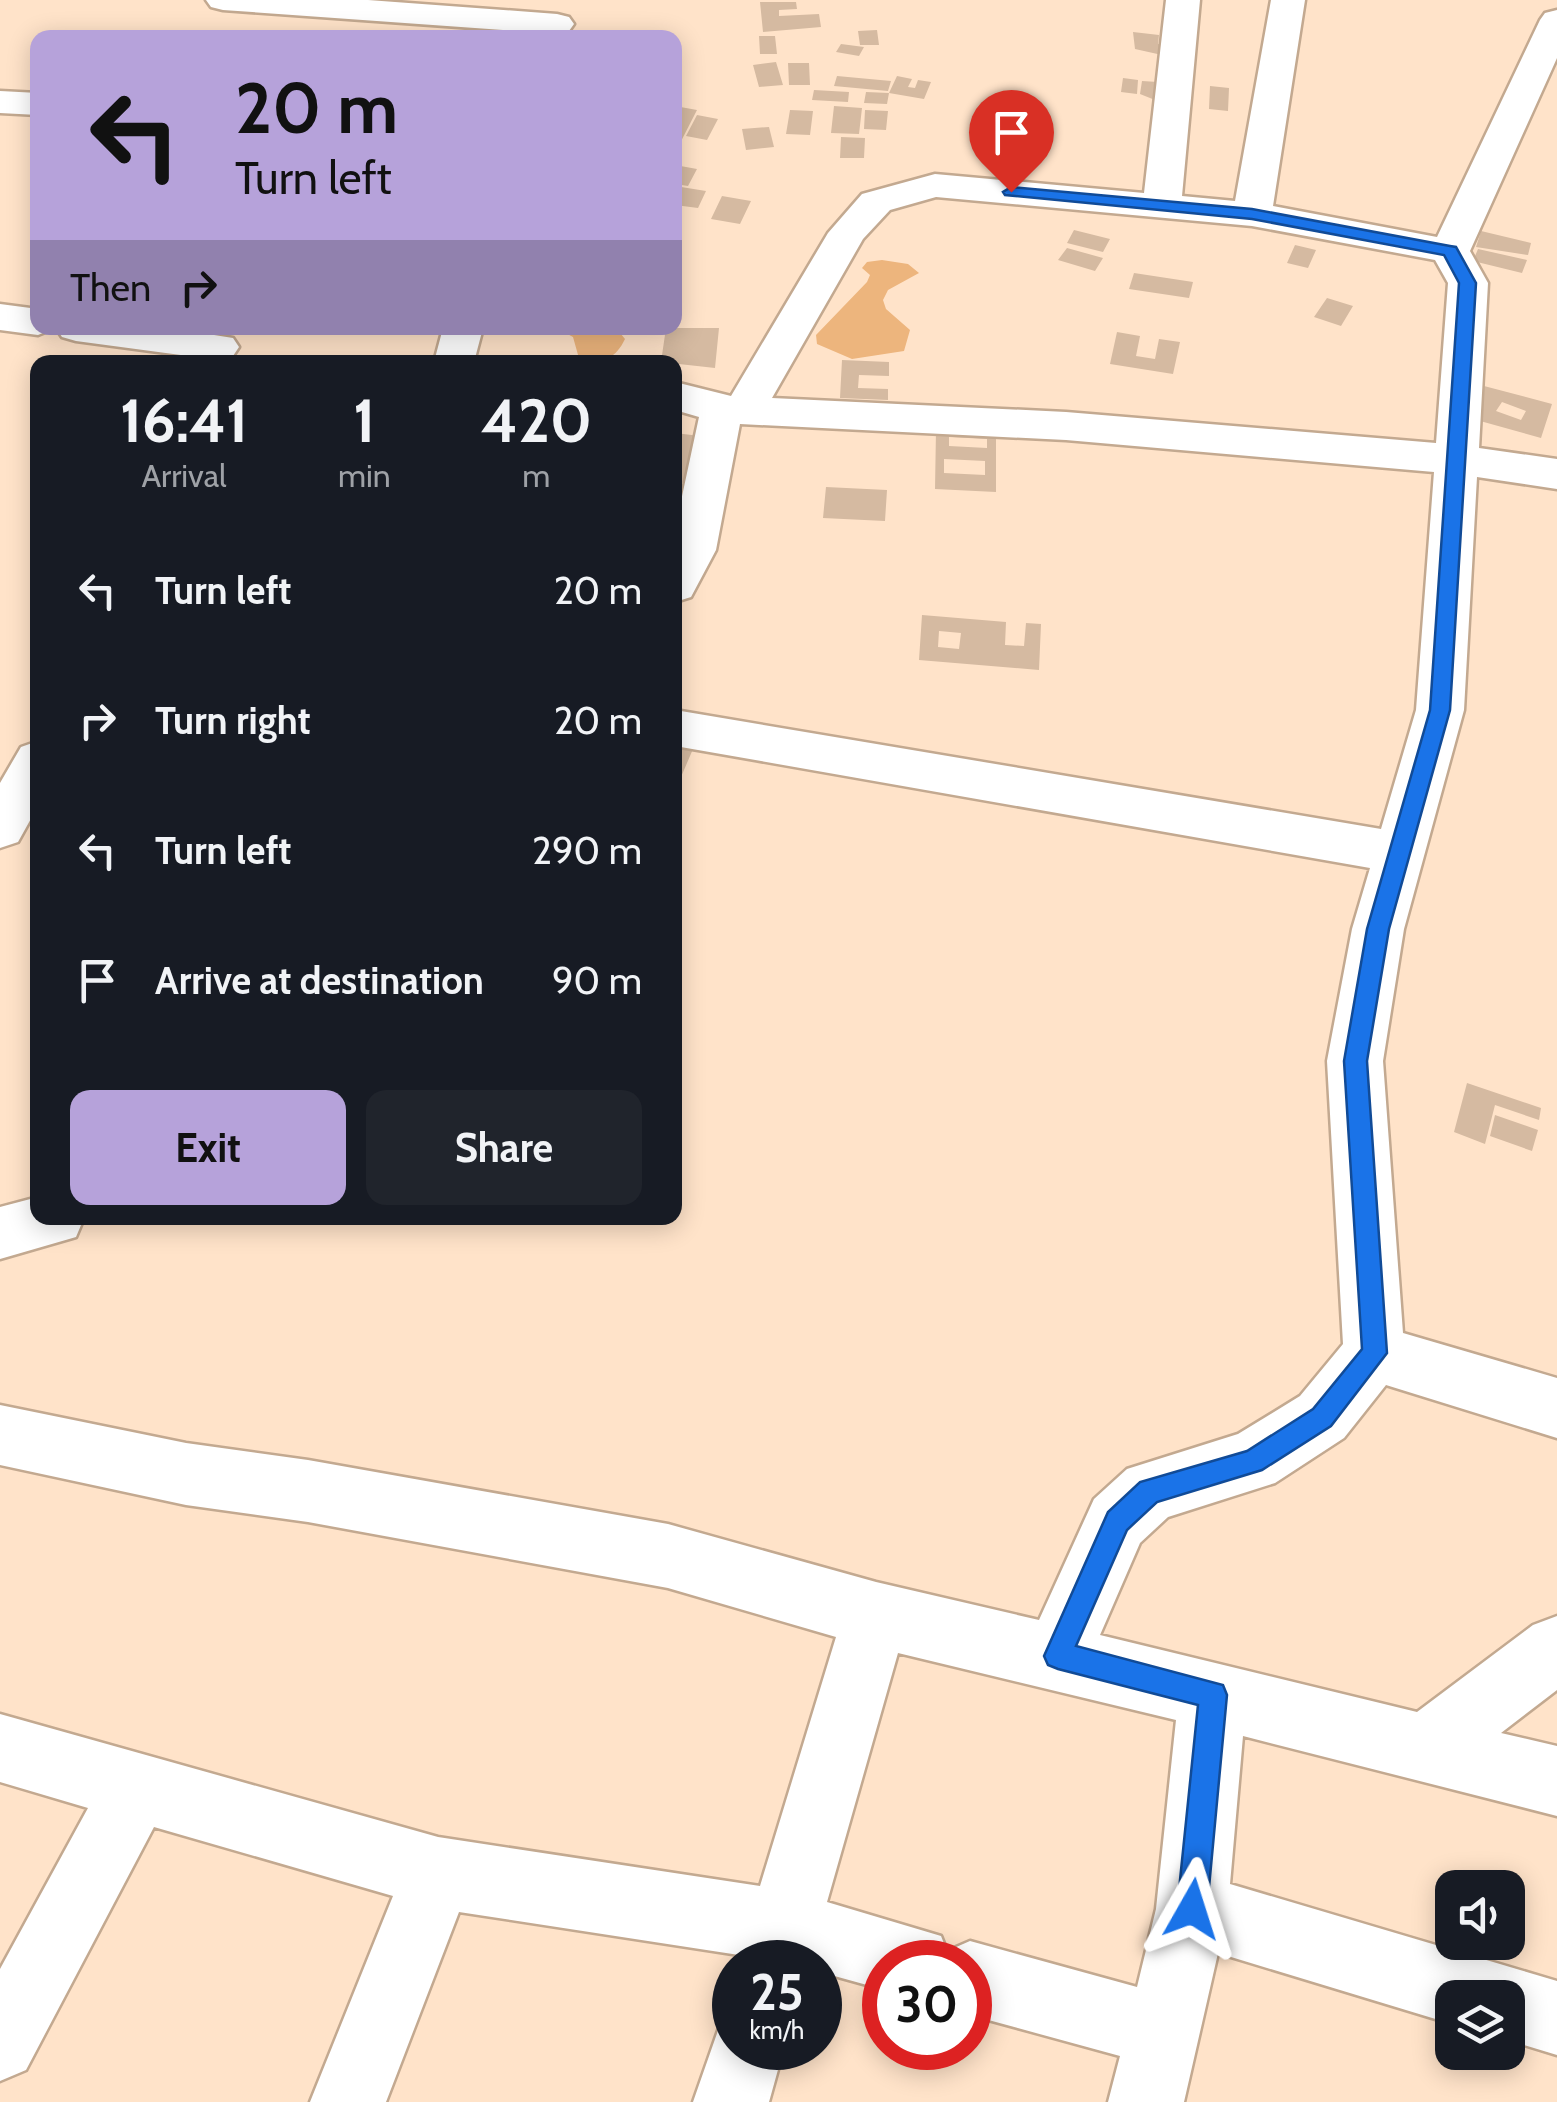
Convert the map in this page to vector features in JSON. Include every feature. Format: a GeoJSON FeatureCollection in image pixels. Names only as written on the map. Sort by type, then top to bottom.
{"type":"FeatureCollection","features":[{"type":"Feature","properties":{"kind":"street"},"geometry":{"type":"LineString","coordinates":[[223,0],[558,20]]}},
{"type":"Feature","properties":{"kind":"street"},"geometry":{"type":"LineString","coordinates":[[1162,206],[1182,0]]}},
{"type":"Feature","properties":{"kind":"street"},"geometry":{"type":"LineString","coordinates":[[1252,214],[1288,0]]}},
{"type":"Feature","properties":{"kind":"street"},"geometry":{"type":"LineString","coordinates":[[1450,251],[1557,20]]}},
{"type":"Feature","properties":{"kind":"street"},"geometry":{"type":"LineString","coordinates":[[0,102],[30,104]]}},
{"type":"Feature","properties":{"kind":"street"},"geometry":{"type":"LineString","coordinates":[[682,572],[693,550],[734,409],[847,233],[876,202],[936,185],[1252,214],[1450,251]]}},
{"type":"Feature","properties":{"kind":"street"},"geometry":{"type":"LineString","coordinates":[[1058,1656],[1117,1521],[1149,1491],[1253,1462],[1322,1417],[1374,1353],[1356,1061],[1378,929],[1440,710],[1468,283],[1450,251]]}},
{"type":"Feature","properties":{"kind":"street"},"geometry":{"type":"LineString","coordinates":[[0,317],[30,321]]}},
{"type":"Feature","properties":{"kind":"street"},"geometry":{"type":"LineString","coordinates":[[131,335],[218,346]]}},
{"type":"Feature","properties":{"kind":"street"},"geometry":{"type":"LineString","coordinates":[[682,398],[734,409],[1066,426],[1454,459],[1557,474]]}},
{"type":"Feature","properties":{"kind":"street"},"geometry":{"type":"LineString","coordinates":[[682,729],[854,755],[1178,817],[1397,852]]}},
{"type":"Feature","properties":{"kind":"street"},"geometry":{"type":"LineString","coordinates":[[0,828],[30,774]]}},
{"type":"Feature","properties":{"kind":"street"},"geometry":{"type":"LineString","coordinates":[[0,1233],[30,1225]]}},
{"type":"Feature","properties":{"kind":"street"},"geometry":{"type":"LineString","coordinates":[[1374,1353],[1557,1408]]}},
{"type":"Feature","properties":{"kind":"street"},"geometry":{"type":"LineString","coordinates":[[0,1435],[186,1474],[308,1490],[668,1556],[876,1615],[1058,1656],[1557,1780]]}},
{"type":"Feature","properties":{"kind":"street"},"geometry":{"type":"LineString","coordinates":[[779,1940],[876,1615]]}},
{"type":"Feature","properties":{"kind":"street"},"geometry":{"type":"LineString","coordinates":[[1425,1748],[1557,1649]]}},
{"type":"Feature","properties":{"kind":"street"},"geometry":{"type":"LineString","coordinates":[[1146,2102],[1192,1909],[1213,1695]]}},
{"type":"Feature","properties":{"kind":"street"},"geometry":{"type":"LineString","coordinates":[[0,1748],[438,1873],[759,1940]]}},
{"type":"Feature","properties":{"kind":"street"},"geometry":{"type":"LineString","coordinates":[[0,2044],[137,1787]]}},
{"type":"Feature","properties":{"kind":"street"},"geometry":{"type":"LineString","coordinates":[[348,2102],[438,1873]]}},
{"type":"Feature","properties":{"kind":"street"},"geometry":{"type":"LineString","coordinates":[[1192,1909],[1435,1982]]}},
{"type":"Feature","properties":{"kind":"street"},"geometry":{"type":"LineString","coordinates":[[992,1984],[1162,2031]]}},
{"type":"Feature","properties":{"kind":"street"},"geometry":{"type":"LineString","coordinates":[[1525,2008],[1557,2018]]}},
{"type":"Feature","properties":{"kind":"street"},"geometry":{"type":"LineString","coordinates":[[731,2102],[740,2070]]}},
{"type":"Feature","properties":{"kind":"shaded area"},"geometry":{"type":"Polygon","coordinates":[[[867,262],[908,264],[919,273],[888,290],[883,300],[886,309],[910,330],[904,351],[852,359],[817,344],[816,335],[867,282],[870,275],[862,268],[867,262]]]}},
{"type":"Feature","properties":{"kind":"shaded area"},"geometry":{"type":"Polygon","coordinates":[[[569,335],[622,335],[625,339],[613,355],[578,355],[569,335]]]}},
{"type":"Feature","properties":{"kind":"building"},"geometry":{"type":"Polygon","coordinates":[[[760,2],[796,2],[797,9],[779,10],[779,16],[819,14],[821,27],[763,32],[760,2]]]}},
{"type":"Feature","properties":{"kind":"building"},"geometry":{"type":"Polygon","coordinates":[[[877,30],[879,45],[860,45],[858,31],[877,30]]]}},
{"type":"Feature","properties":{"kind":"building"},"geometry":{"type":"Polygon","coordinates":[[[1133,32],[1159,35],[1158,44],[1166,45],[1162,55],[1135,49],[1133,32]]]}},
{"type":"Feature","properties":{"kind":"building"},"geometry":{"type":"Polygon","coordinates":[[[759,36],[775,36],[777,54],[760,54],[759,36]]]}},
{"type":"Feature","properties":{"kind":"building"},"geometry":{"type":"Polygon","coordinates":[[[841,44],[864,47],[859,56],[836,52],[841,44]]]}},
{"type":"Feature","properties":{"kind":"building"},"geometry":{"type":"Polygon","coordinates":[[[776,62],[783,85],[759,87],[753,65],[776,62]]]}},
{"type":"Feature","properties":{"kind":"building"},"geometry":{"type":"Polygon","coordinates":[[[788,63],[809,63],[810,85],[789,85],[788,63]]]}},
{"type":"Feature","properties":{"kind":"building"},"geometry":{"type":"Polygon","coordinates":[[[837,76],[891,81],[888,91],[834,86],[837,76]]]}},
{"type":"Feature","properties":{"kind":"building"},"geometry":{"type":"Polygon","coordinates":[[[897,76],[912,79],[908,87],[915,88],[918,80],[931,82],[924,99],[889,93],[897,76]]]}},
{"type":"Feature","properties":{"kind":"building"},"geometry":{"type":"Polygon","coordinates":[[[1123,78],[1138,80],[1137,94],[1121,92],[1123,78]]]}},
{"type":"Feature","properties":{"kind":"building"},"geometry":{"type":"Polygon","coordinates":[[[1142,81],[1158,82],[1155,100],[1140,94],[1142,81]]]}},
{"type":"Feature","properties":{"kind":"building"},"geometry":{"type":"Polygon","coordinates":[[[1210,86],[1229,88],[1228,111],[1209,109],[1210,86]]]}},
{"type":"Feature","properties":{"kind":"building"},"geometry":{"type":"Polygon","coordinates":[[[814,90],[849,92],[848,102],[812,100],[814,90]]]}},
{"type":"Feature","properties":{"kind":"building"},"geometry":{"type":"Polygon","coordinates":[[[866,92],[889,93],[887,104],[864,103],[866,92]]]}},
{"type":"Feature","properties":{"kind":"building"},"geometry":{"type":"Polygon","coordinates":[[[834,106],[862,108],[859,134],[831,133],[834,106]]]}},
{"type":"Feature","properties":{"kind":"building"},"geometry":{"type":"Polygon","coordinates":[[[682,107],[697,110],[682,139],[682,107]]]}},
{"type":"Feature","properties":{"kind":"building"},"geometry":{"type":"Polygon","coordinates":[[[790,110],[813,111],[810,135],[786,134],[790,110]]]}},
{"type":"Feature","properties":{"kind":"building"},"geometry":{"type":"Polygon","coordinates":[[[865,110],[888,111],[886,130],[864,129],[865,110]]]}},
{"type":"Feature","properties":{"kind":"building"},"geometry":{"type":"Polygon","coordinates":[[[697,115],[718,119],[707,140],[686,136],[697,115]]]}},
{"type":"Feature","properties":{"kind":"building"},"geometry":{"type":"Polygon","coordinates":[[[769,127],[774,147],[746,150],[742,129],[769,127]]]}},
{"type":"Feature","properties":{"kind":"building"},"geometry":{"type":"Polygon","coordinates":[[[841,137],[865,138],[864,158],[840,158],[841,137]]]}},
{"type":"Feature","properties":{"kind":"building"},"geometry":{"type":"Polygon","coordinates":[[[682,166],[697,169],[688,186],[682,185],[682,166]]]}},
{"type":"Feature","properties":{"kind":"building"},"geometry":{"type":"Polygon","coordinates":[[[682,187],[706,191],[698,208],[682,206],[682,187]]]}},
{"type":"Feature","properties":{"kind":"building"},"geometry":{"type":"Polygon","coordinates":[[[722,196],[751,201],[740,224],[711,219],[722,196]]]}},
{"type":"Feature","properties":{"kind":"building"},"geometry":{"type":"Polygon","coordinates":[[[1074,230],[1110,239],[1103,252],[1067,243],[1074,230]]]}},
{"type":"Feature","properties":{"kind":"building"},"geometry":{"type":"Polygon","coordinates":[[[1481,231],[1531,243],[1528,255],[1476,247],[1481,231]]]}},
{"type":"Feature","properties":{"kind":"building"},"geometry":{"type":"Polygon","coordinates":[[[1295,245],[1316,250],[1308,268],[1287,263],[1295,245]]]}},
{"type":"Feature","properties":{"kind":"building"},"geometry":{"type":"Polygon","coordinates":[[[1067,248],[1103,258],[1095,271],[1058,260],[1067,248]]]}},
{"type":"Feature","properties":{"kind":"building"},"geometry":{"type":"Polygon","coordinates":[[[1478,249],[1527,260],[1522,273],[1473,261],[1478,249]]]}},
{"type":"Feature","properties":{"kind":"building"},"geometry":{"type":"Polygon","coordinates":[[[1134,273],[1193,282],[1189,298],[1129,289],[1134,273]]]}},
{"type":"Feature","properties":{"kind":"building"},"geometry":{"type":"Polygon","coordinates":[[[1327,298],[1353,306],[1341,326],[1314,317],[1327,298]]]}},
{"type":"Feature","properties":{"kind":"building"},"geometry":{"type":"Polygon","coordinates":[[[682,328],[719,328],[715,368],[682,364],[682,355],[662,355],[665,335],[682,335],[682,328]]]}},
{"type":"Feature","properties":{"kind":"building"},"geometry":{"type":"Polygon","coordinates":[[[1117,332],[1140,336],[1136,356],[1155,359],[1159,339],[1180,342],[1173,374],[1110,364],[1117,332]]]}},
{"type":"Feature","properties":{"kind":"building"},"geometry":{"type":"Polygon","coordinates":[[[842,360],[889,362],[889,376],[859,375],[858,388],[888,389],[888,400],[840,398],[842,360]]]}},
{"type":"Feature","properties":{"kind":"building"},"geometry":{"type":"Polygon","coordinates":[[[1484,386],[1552,404],[1541,438],[1473,419],[1484,386]],[[1502,402],[1496,411],[1521,420],[1526,411],[1502,402]]]}},
{"type":"Feature","properties":{"kind":"building"},"geometry":{"type":"Polygon","coordinates":[[[936,430],[996,433],[996,492],[935,489],[936,430]],[[949,437],[949,446],[987,448],[987,439],[949,437]],[[944,459],[944,473],[985,475],[985,461],[944,459]]]}},
{"type":"Feature","properties":{"kind":"building"},"geometry":{"type":"Polygon","coordinates":[[[682,434],[700,436],[685,483],[682,434]]]}},
{"type":"Feature","properties":{"kind":"building"},"geometry":{"type":"Polygon","coordinates":[[[826,487],[887,490],[885,521],[823,518],[826,487]]]}},
{"type":"Feature","properties":{"kind":"building"},"geometry":{"type":"Polygon","coordinates":[[[922,615],[1006,622],[1005,645],[1024,646],[1026,623],[1041,624],[1039,670],[919,660],[922,615]],[[939,631],[938,647],[959,649],[961,633],[939,631]]]}},
{"type":"Feature","properties":{"kind":"building"},"geometry":{"type":"Polygon","coordinates":[[[682,747],[693,749],[682,775],[682,747]]]}},
{"type":"Feature","properties":{"kind":"building"},"geometry":{"type":"Polygon","coordinates":[[[1467,1083],[1541,1108],[1539,1120],[1495,1105],[1485,1144],[1454,1132],[1467,1083]]]}},
{"type":"Feature","properties":{"kind":"building"},"geometry":{"type":"Polygon","coordinates":[[[1495,1115],[1538,1130],[1532,1151],[1490,1136],[1495,1115]]]}},
{"type":"Feature","properties":{"kind":"route"},"geometry":{"type":"LineString","coordinates":[[1011,192],[1252,214],[1450,251],[1468,283],[1440,710],[1378,929],[1356,1061],[1374,1353],[1322,1417],[1253,1462],[1149,1491],[1117,1521],[1058,1656],[1213,1695],[1192,1909]]}}]}
